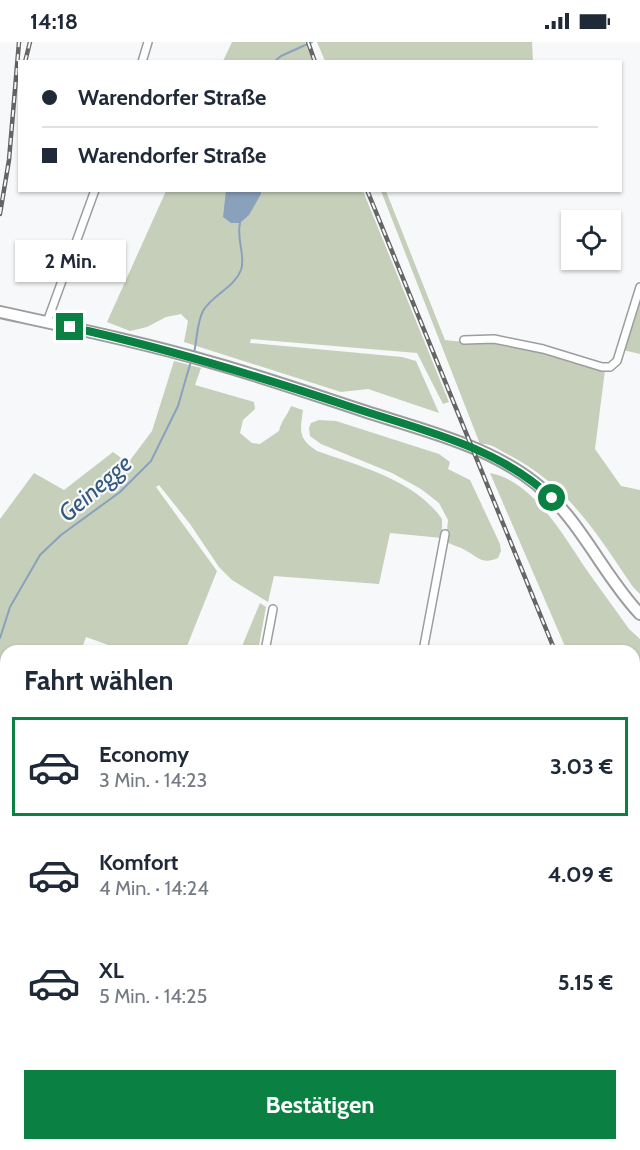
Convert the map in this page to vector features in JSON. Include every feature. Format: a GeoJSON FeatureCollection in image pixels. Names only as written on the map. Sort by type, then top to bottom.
{"type":"FeatureCollection","features":[{"type":"Feature","properties":{"kind":"street"},"geometry":{"type":"LineString","coordinates":[[143,60],[148,42]]}},
{"type":"Feature","properties":{"kind":"street"},"geometry":{"type":"LineString","coordinates":[[47,322],[94,192]]}},
{"type":"Feature","properties":{"kind":"street"},"geometry":{"type":"LineString","coordinates":[[464,340],[494,339],[543,349],[602,367],[610,367],[617,361],[640,287]]}},
{"type":"Feature","properties":{"kind":"street"},"geometry":{"type":"LineString","coordinates":[[0,312],[167,350],[217,364],[473,448],[514,468],[536,483],[567,515],[615,584],[640,614]]}},
{"type":"Feature","properties":{"kind":"street"},"geometry":{"type":"LineString","coordinates":[[424,645],[445,534]]}},
{"type":"Feature","properties":{"kind":"street"},"geometry":{"type":"LineString","coordinates":[[266,645],[273,609]]}},
{"type":"Feature","properties":{"kind":"green space"},"geometry":{"type":"Polygon","coordinates":[[[232,42],[305,42],[313,60],[223,60],[232,42]]]}},
{"type":"Feature","properties":{"kind":"green space"},"geometry":{"type":"Polygon","coordinates":[[[317,42],[532,42],[533,60],[325,60],[317,42]]]}},
{"type":"Feature","properties":{"kind":"green space"},"geometry":{"type":"Polygon","coordinates":[[[166,192],[363,192],[449,402],[443,404],[417,353],[251,339],[250,343],[402,357],[416,361],[439,413],[368,389],[341,392],[184,342],[188,321],[181,314],[166,317],[147,327],[130,331],[107,322],[166,192]]]}},
{"type":"Feature","properties":{"kind":"green space"},"geometry":{"type":"Polygon","coordinates":[[[381,192],[386,192],[445,340],[510,344],[605,370],[595,449],[621,486],[640,490],[640,594],[592,528],[563,494],[527,465],[493,446],[480,444],[381,192]]]}},
{"type":"Feature","properties":{"kind":"green space"},"geometry":{"type":"Polygon","coordinates":[[[640,295],[640,354],[623,350],[640,295]]]}},
{"type":"Feature","properties":{"kind":"green space"},"geometry":{"type":"Polygon","coordinates":[[[174,361],[201,368],[195,385],[254,402],[255,409],[243,420],[240,433],[252,443],[260,444],[279,431],[291,406],[303,410],[302,434],[311,447],[385,476],[417,494],[431,505],[442,519],[442,538],[390,533],[379,584],[274,576],[268,602],[232,580],[219,567],[190,524],[159,485],[156,487],[217,571],[187,645],[108,645],[86,637],[83,645],[0,645],[0,519],[34,473],[64,490],[113,452],[128,463],[152,431],[174,361]]]}},
{"type":"Feature","properties":{"kind":"green space"},"geometry":{"type":"Polygon","coordinates":[[[319,420],[336,421],[439,454],[450,462],[448,469],[470,480],[500,544],[501,551],[498,558],[488,561],[480,559],[446,541],[448,520],[439,503],[421,489],[392,473],[321,444],[310,436],[309,428],[311,423],[319,420]]]}},
{"type":"Feature","properties":{"kind":"green space"},"geometry":{"type":"Polygon","coordinates":[[[490,473],[506,478],[520,487],[546,511],[629,629],[640,639],[640,645],[564,645],[490,473]]]}},
{"type":"Feature","properties":{"kind":"green space"},"geometry":{"type":"Polygon","coordinates":[[[260,603],[266,607],[259,645],[242,645],[260,603]]]}},
{"type":"Feature","properties":{"kind":"water"},"geometry":{"type":"Polygon","coordinates":[[[226,192],[261,192],[249,215],[240,223],[231,223],[223,217],[226,192]]]}},
{"type":"Feature","properties":{"kind":"waterway","name":"Geinegge"},"geometry":{"type":"LineString","coordinates":[[276,60],[312,42]]}},
{"type":"Feature","properties":{"kind":"waterway","name":"Geinegge"},"geometry":{"type":"LineString","coordinates":[[194,353],[203,311],[233,282],[241,270],[240,223]]}},
{"type":"Feature","properties":{"kind":"waterway","name":"Geinegge"},"geometry":{"type":"LineString","coordinates":[[0,638],[10,607],[40,555],[61,535],[120,492],[151,461],[178,406],[191,361]]}},
{"type":"Feature","properties":{"kind":"railway"},"geometry":{"type":"LineString","coordinates":[[0,214],[9,160],[19,42]]}},
{"type":"Feature","properties":{"kind":"railway"},"geometry":{"type":"LineString","coordinates":[[26,60],[30,42]]}},
{"type":"Feature","properties":{"kind":"railway"},"geometry":{"type":"LineString","coordinates":[[308,42],[314,60]]}},
{"type":"Feature","properties":{"kind":"railway"},"geometry":{"type":"LineString","coordinates":[[368,192],[553,645]]}},
{"type":"Feature","properties":{"kind":"route"},"geometry":{"type":"LineString","coordinates":[[70,327],[154,346],[217,364],[473,448],[514,468],[536,483],[552,498]]}}]}
